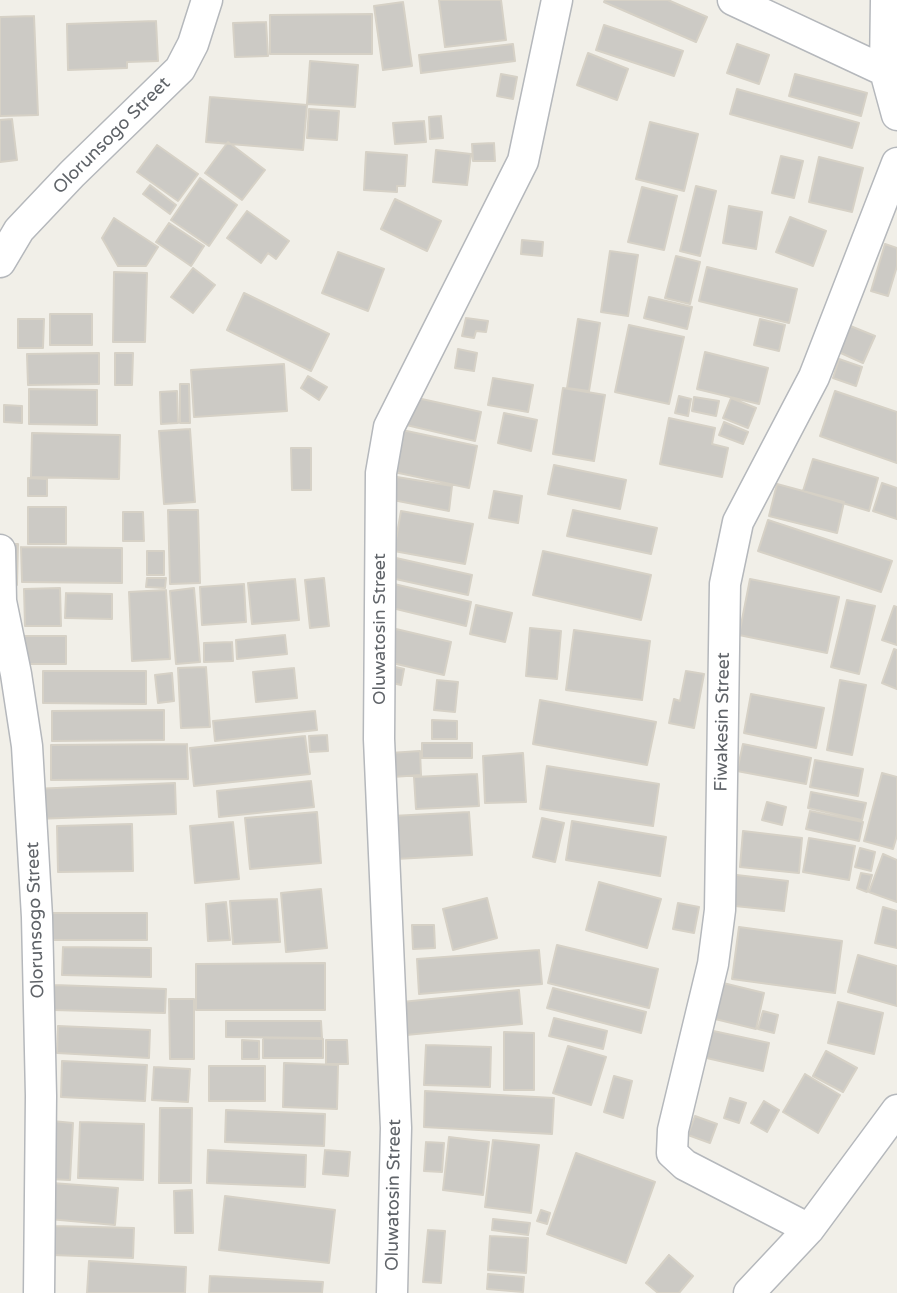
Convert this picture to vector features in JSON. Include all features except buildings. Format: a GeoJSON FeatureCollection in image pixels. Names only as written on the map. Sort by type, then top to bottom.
{"type":"FeatureCollection","features":[{"type":"Feature","properties":{"kind":"street","name":"Olorunsogo Street"},"geometry":{"type":"LineString","coordinates":[[0,262],[19,230],[72,174],[180,69],[193,44],[207,0]]}},
{"type":"Feature","properties":{"kind":"street","name":"Oluwatosin Street"},"geometry":{"type":"LineString","coordinates":[[392,1293],[396,1128],[379,739],[381,473],[388,427],[523,161],[557,0]]}},
{"type":"Feature","properties":{"kind":"street"},"geometry":{"type":"LineString","coordinates":[[733,0],[885,71]]}},
{"type":"Feature","properties":{"kind":"street"},"geometry":{"type":"LineString","coordinates":[[886,0],[885,71],[897,115]]}},
{"type":"Feature","properties":{"kind":"street","name":"Fiwakesin Street"},"geometry":{"type":"LineString","coordinates":[[809,1229],[685,1166],[672,1153],[673,1130],[713,964],[720,910],[725,584],[737,522],[814,377],[897,163]]}},
{"type":"Feature","properties":{"kind":"street","name":"Olorunsogo Street"},"geometry":{"type":"LineString","coordinates":[[0,550],[1,601],[27,746],[36,904],[41,1096],[39,1293]]}},
{"type":"Feature","properties":{"kind":"street"},"geometry":{"type":"LineString","coordinates":[[749,1293],[809,1229],[897,1110]]}}]}
